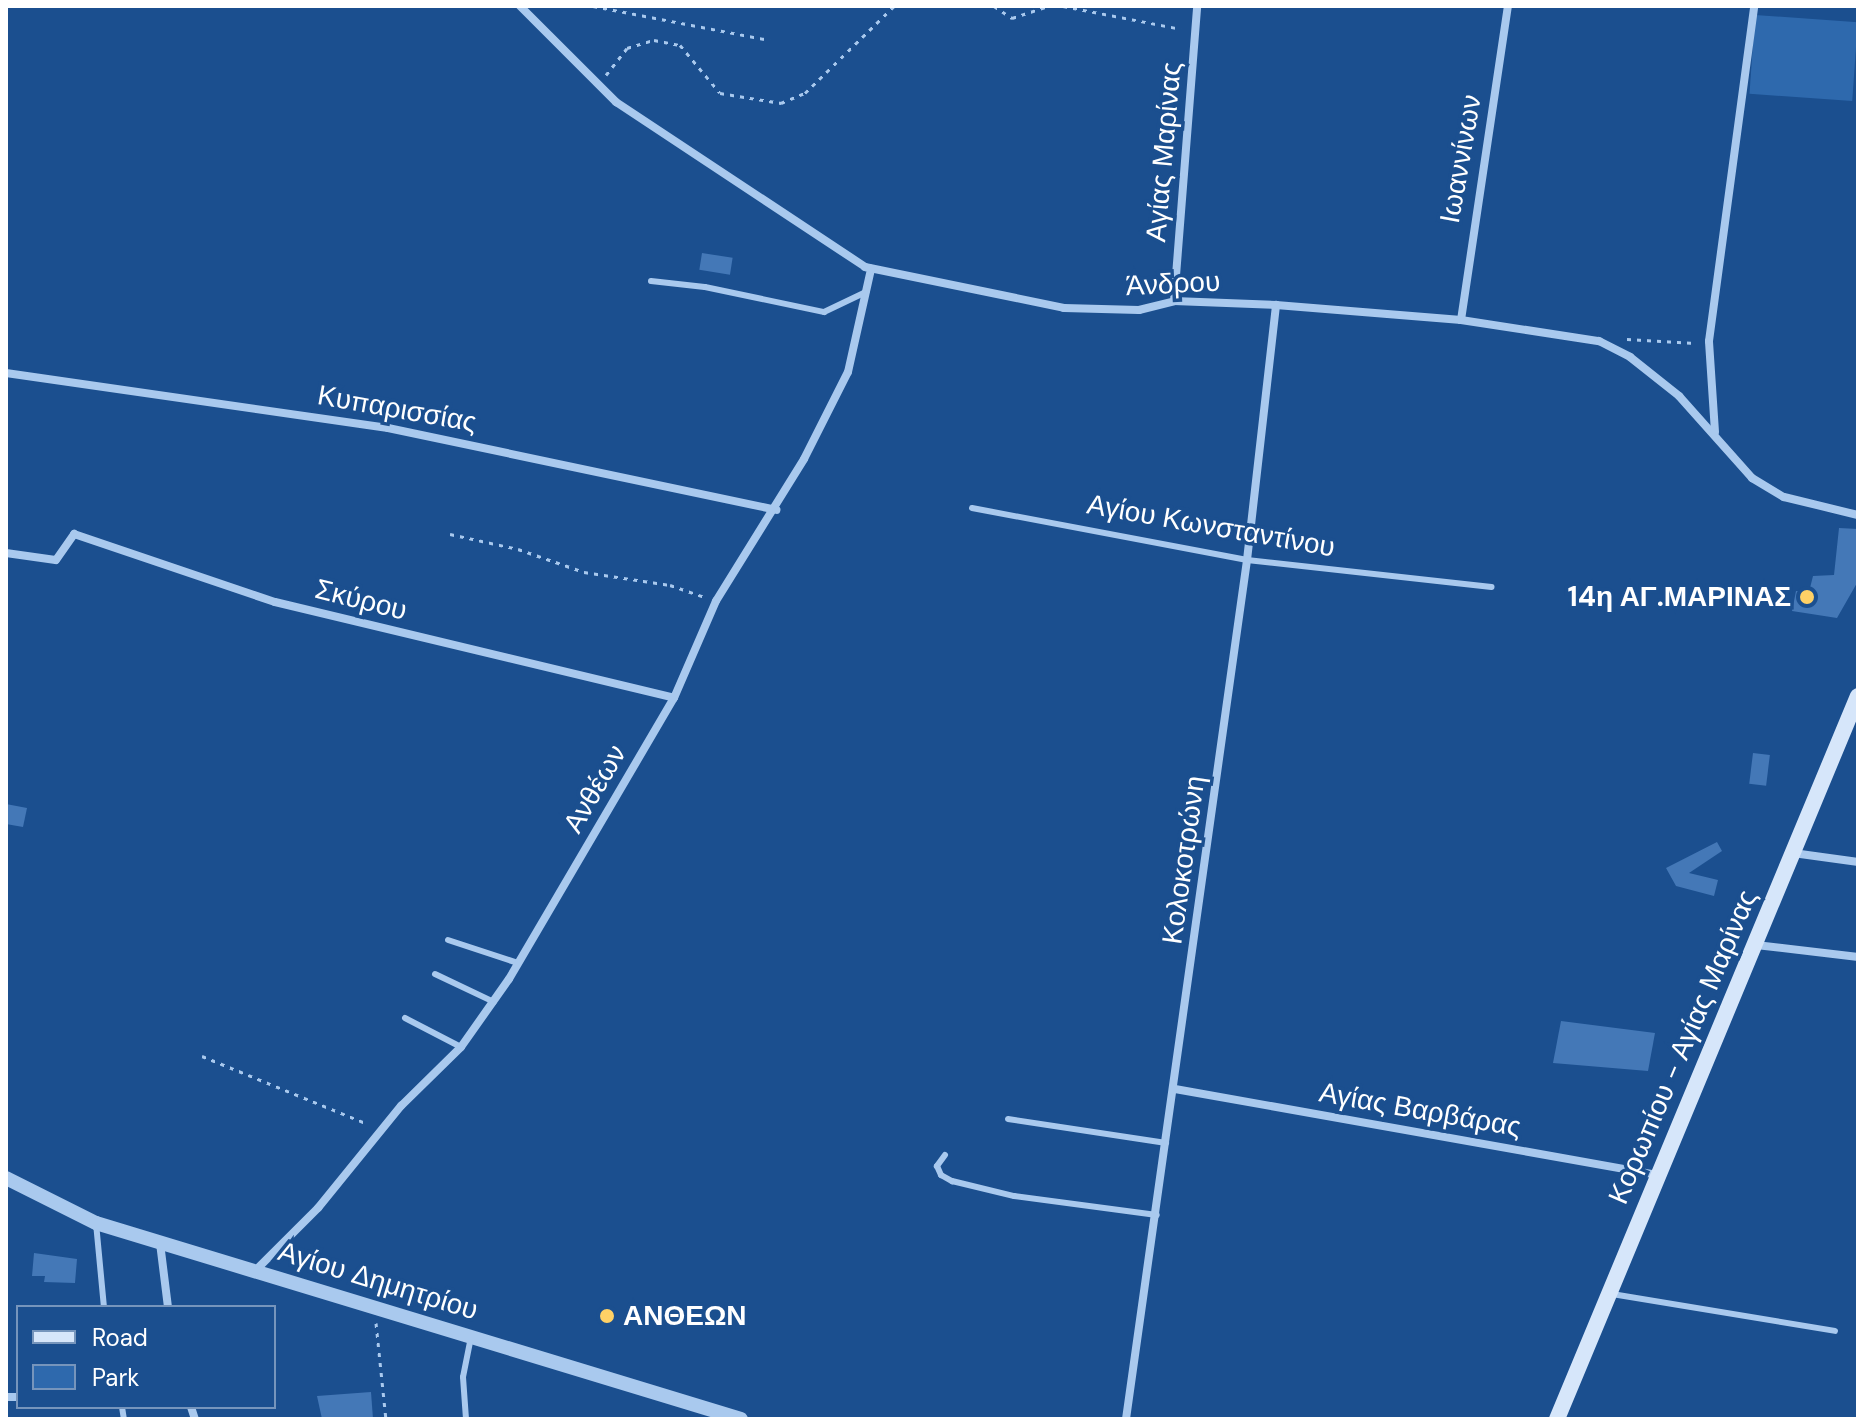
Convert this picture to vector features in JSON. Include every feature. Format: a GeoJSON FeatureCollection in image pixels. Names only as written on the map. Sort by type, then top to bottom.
{"type":"FeatureCollection","features":[{"type":"Feature","properties":{"kind":"main road","name":"Κορωπίου - Αγίας Μαρίνας"},"geometry":{"type":"LineString","coordinates":[[1557,1419],[1858,696]]}},
{"type":"Feature","properties":{"kind":"street","name":"Άνδρου"},"geometry":{"type":"LineString","coordinates":[[520,6],[598,84],[694,158],[871,269],[1064,308],[1139,310],[1174,301],[1276,305],[1461,320],[1599,341],[1667,386],[1715,432],[1752,478],[1784,497],[1858,515]]}},
{"type":"Feature","properties":{"kind":"street","name":"Αγίας Μαρίνας"},"geometry":{"type":"LineString","coordinates":[[1174,301],[1197,6]]}},
{"type":"Feature","properties":{"kind":"street","name":"Ιωαννίνων"},"geometry":{"type":"LineString","coordinates":[[1461,320],[1508,6]]}},
{"type":"Feature","properties":{"kind":"street"},"geometry":{"type":"LineString","coordinates":[[1715,432],[1709,341],[1754,6]]}},
{"type":"Feature","properties":{"kind":"street","name":"Ανθέων"},"geometry":{"type":"LineString","coordinates":[[256,1270],[318,1208],[382,1130],[461,1047],[518,963],[674,698],[716,601],[776,510],[848,372],[871,269]]}},
{"type":"Feature","properties":{"kind":"street","name":"Κολοκοτρώνη"},"geometry":{"type":"LineString","coordinates":[[1126,1419],[1175,1089],[1247,560],[1276,305]]}},
{"type":"Feature","properties":{"kind":"street","name":"Κυπαρισσίας"},"geometry":{"type":"LineString","coordinates":[[6,373],[388,428],[776,510]]}},
{"type":"Feature","properties":{"kind":"street","name":"Σκύρου"},"geometry":{"type":"LineString","coordinates":[[6,553],[56,560],[74,534],[275,602],[674,698]]}},
{"type":"Feature","properties":{"kind":"street"},"geometry":{"type":"LineString","coordinates":[[1792,853],[1858,862]]}},
{"type":"Feature","properties":{"kind":"street"},"geometry":{"type":"LineString","coordinates":[[1754,945],[1858,957]]}},
{"type":"Feature","properties":{"kind":"street","name":"Αγίας Βαρβάρας"},"geometry":{"type":"LineString","coordinates":[[1175,1089],[1659,1175]]}},
{"type":"Feature","properties":{"kind":"street","name":"Αγίου Δημητρίου"},"geometry":{"type":"LineString","coordinates":[[6,1178],[96,1223],[741,1419]]}},
{"type":"Feature","properties":{"kind":"street"},"geometry":{"type":"LineString","coordinates":[[160,1242],[168,1305]]}},
{"type":"Feature","properties":{"kind":"lane"},"geometry":{"type":"LineString","coordinates":[[651,281],[705,287],[824,312],[866,292]]}},
{"type":"Feature","properties":{"kind":"lane","name":"Αγίου Κωνσταντίνου"},"geometry":{"type":"LineString","coordinates":[[972,508],[1247,560],[1492,587]]}},
{"type":"Feature","properties":{"kind":"lane"},"geometry":{"type":"LineString","coordinates":[[448,940],[518,963]]}},
{"type":"Feature","properties":{"kind":"lane"},"geometry":{"type":"LineString","coordinates":[[435,974],[494,1002]]}},
{"type":"Feature","properties":{"kind":"lane"},"geometry":{"type":"LineString","coordinates":[[405,1018],[461,1047]]}},
{"type":"Feature","properties":{"kind":"lane"},"geometry":{"type":"LineString","coordinates":[[1008,1119],[1166,1143]]}},
{"type":"Feature","properties":{"kind":"lane"},"geometry":{"type":"LineString","coordinates":[[945,1155],[937,1166],[941,1175],[952,1181],[1014,1196],[1157,1215]]}},
{"type":"Feature","properties":{"kind":"lane"},"geometry":{"type":"LineString","coordinates":[[96,1223],[104,1305]]}},
{"type":"Feature","properties":{"kind":"lane"},"geometry":{"type":"LineString","coordinates":[[1609,1294],[1835,1331]]}},
{"type":"Feature","properties":{"kind":"lane"},"geometry":{"type":"LineString","coordinates":[[466,1419],[463,1377],[471,1337]]}},
{"type":"Feature","properties":{"kind":"path"},"geometry":{"type":"LineString","coordinates":[[593,6],[770,40]]}},
{"type":"Feature","properties":{"kind":"path"},"geometry":{"type":"LineString","coordinates":[[598,84],[627,48],[654,40],[680,45],[720,93],[781,103],[805,93],[894,6]]}},
{"type":"Feature","properties":{"kind":"path"},"geometry":{"type":"LineString","coordinates":[[994,6],[1012,18],[1049,6]]}},
{"type":"Feature","properties":{"kind":"path"},"geometry":{"type":"LineString","coordinates":[[1063,6],[1196,32]]}},
{"type":"Feature","properties":{"kind":"path"},"geometry":{"type":"LineString","coordinates":[[1599,341],[1709,341]]}},
{"type":"Feature","properties":{"kind":"path"},"geometry":{"type":"LineString","coordinates":[[450,534],[584,572],[670,585],[716,601]]}},
{"type":"Feature","properties":{"kind":"path"},"geometry":{"type":"LineString","coordinates":[[202,1056],[382,1130]]}},
{"type":"Feature","properties":{"kind":"path"},"geometry":{"type":"LineString","coordinates":[[374,1308],[386,1419]]}},
{"type":"Feature","properties":{"kind":"green space"},"geometry":{"type":"Polygon","coordinates":[[[1755,15],[1858,22],[1852,101],[1749,94],[1755,15]]]}},
{"type":"Feature","properties":{"kind":"building"},"geometry":{"type":"Polygon","coordinates":[[[702,253],[733,258],[730,275],[699,270],[702,253]]]}},
{"type":"Feature","properties":{"kind":"building"},"geometry":{"type":"Polygon","coordinates":[[[1839,528],[1858,529],[1857,583],[1837,618],[1792,611],[1796,591],[1809,592],[1813,576],[1834,575],[1839,528]]]}},
{"type":"Feature","properties":{"kind":"building"},"geometry":{"type":"Polygon","coordinates":[[[1753,753],[1770,755],[1766,786],[1749,784],[1753,753]]]}},
{"type":"Feature","properties":{"kind":"building"},"geometry":{"type":"Polygon","coordinates":[[[6,804],[27,808],[23,827],[6,824],[6,804]]]}},
{"type":"Feature","properties":{"kind":"building"},"geometry":{"type":"Polygon","coordinates":[[[1717,842],[1722,851],[1689,873],[1718,880],[1714,896],[1676,886],[1666,868],[1717,842]]]}},
{"type":"Feature","properties":{"kind":"building"},"geometry":{"type":"Polygon","coordinates":[[[1561,1021],[1655,1033],[1648,1071],[1553,1063],[1561,1021]]]}},
{"type":"Feature","properties":{"kind":"building"},"geometry":{"type":"Polygon","coordinates":[[[34,1253],[77,1259],[75,1283],[44,1282],[45,1276],[32,1276],[34,1253]]]}},
{"type":"Feature","properties":{"kind":"building"},"geometry":{"type":"Polygon","coordinates":[[[371,1392],[373,1419],[322,1419],[317,1396],[371,1392]]]}},
{"type":"Feature","properties":{"kind":"place","name":"14η ΑΓ.ΜΑΡΙΝΑΣ"},"geometry":{"type":"Point","coordinates":[1807,597]}},
{"type":"Feature","properties":{"kind":"place","name":"ΑΝΘΕΩΝ"},"geometry":{"type":"Point","coordinates":[607,1316]}}]}
